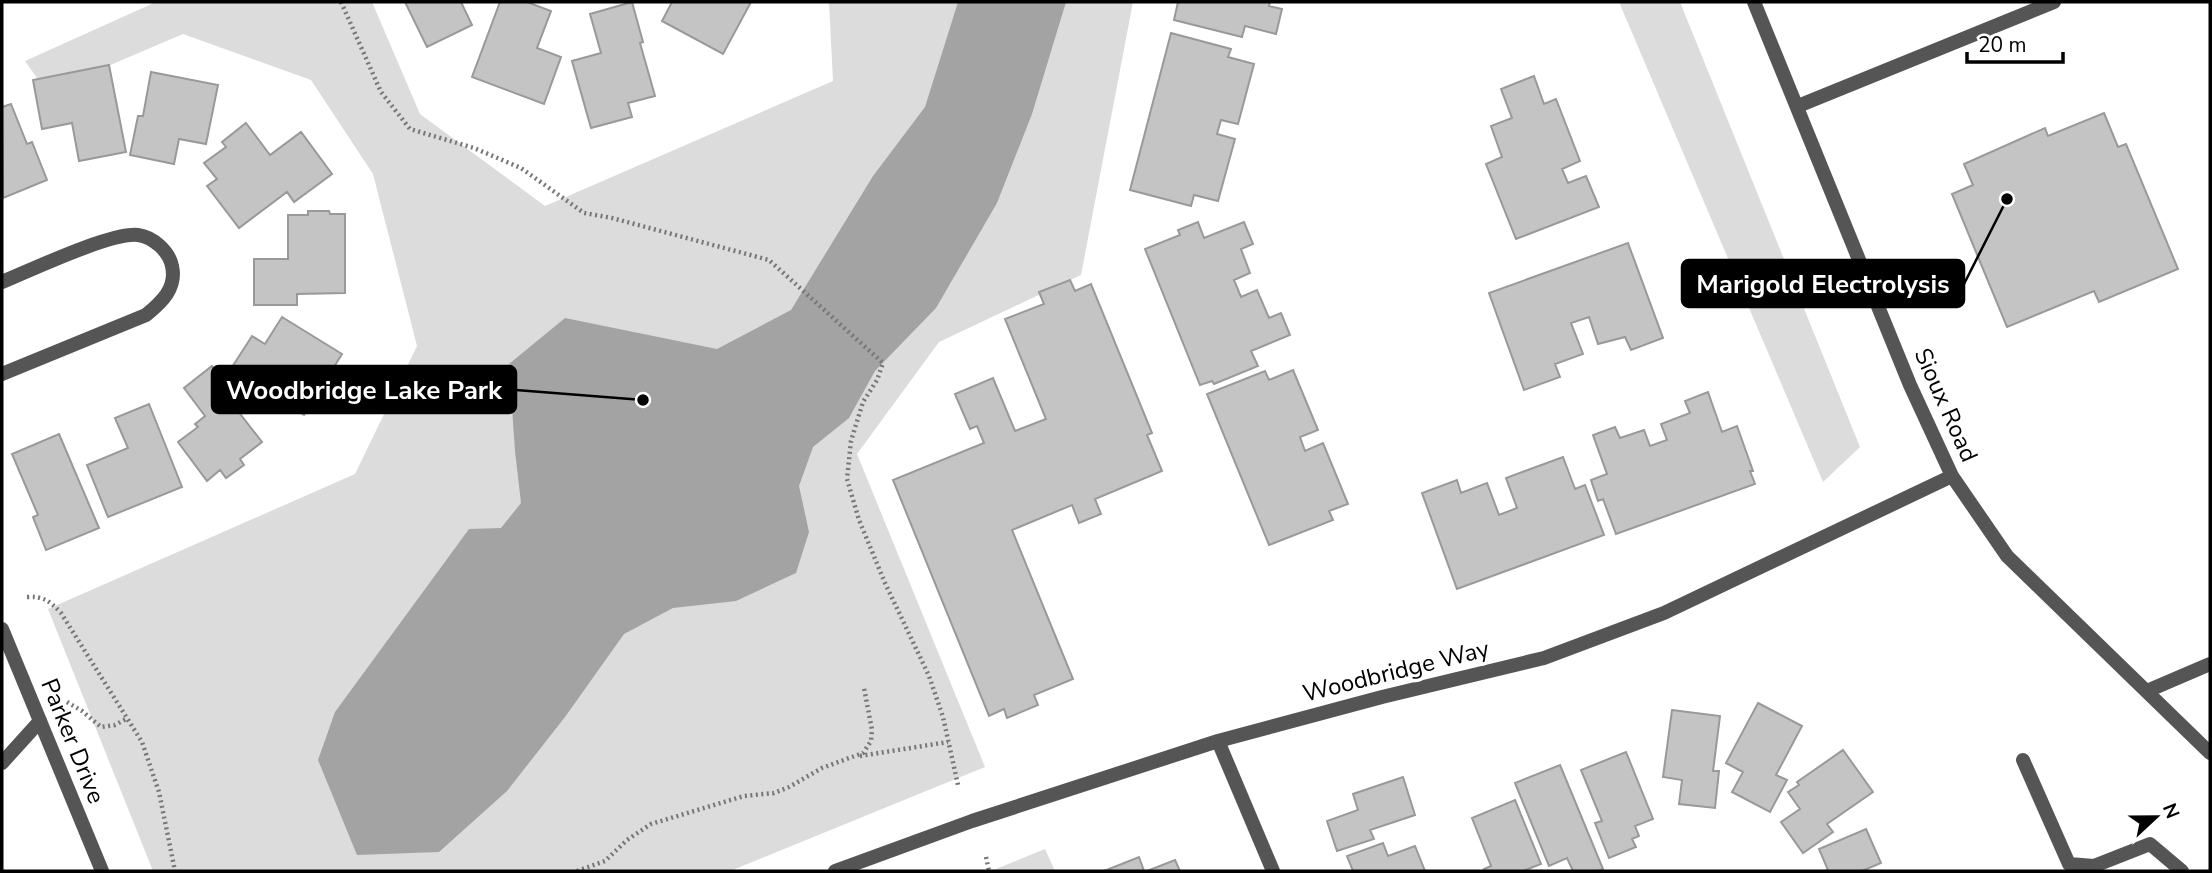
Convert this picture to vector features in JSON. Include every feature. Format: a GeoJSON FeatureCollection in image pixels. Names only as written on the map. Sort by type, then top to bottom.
{"type":"FeatureCollection","features":[{"type":"Feature","properties":{"kind":"street","name":"Sioux Road"},"geometry":{"type":"LineString","coordinates":[[1754,2],[1910,385],[1952,476],[2007,556],[2210,753]]}},
{"type":"Feature","properties":{"kind":"street"},"geometry":{"type":"LineString","coordinates":[[1798,106],[2054,2]]}},
{"type":"Feature","properties":{"kind":"street"},"geometry":{"type":"LineString","coordinates":[[2,282],[116,236],[139,235],[158,243],[172,264],[173,283],[163,301],[146,314],[2,374]]}},
{"type":"Feature","properties":{"kind":"street","name":"Woodbridge Way"},"geometry":{"type":"LineString","coordinates":[[835,871],[972,821],[1218,741],[1382,696],[1544,657],[1664,613],[1952,476]]}},
{"type":"Feature","properties":{"kind":"street","name":"Parker Drive"},"geometry":{"type":"LineString","coordinates":[[2,629],[102,871]]}},
{"type":"Feature","properties":{"kind":"street"},"geometry":{"type":"LineString","coordinates":[[2147,691],[2210,664]]}},
{"type":"Feature","properties":{"kind":"street"},"geometry":{"type":"LineString","coordinates":[[2,763],[40,721]]}},
{"type":"Feature","properties":{"kind":"street"},"geometry":{"type":"LineString","coordinates":[[1218,741],[1273,871]]}},
{"type":"Feature","properties":{"kind":"street"},"geometry":{"type":"LineString","coordinates":[[2023,760],[2069,864],[2094,866],[2150,844],[2182,871]]}},
{"type":"Feature","properties":{"kind":"path"},"geometry":{"type":"LineString","coordinates":[[341,2],[382,92],[410,129],[474,148],[521,168],[584,213],[769,260],[883,363],[877,380],[863,402],[850,441],[847,479],[859,520],[885,583],[929,676],[943,717],[958,785]]}},
{"type":"Feature","properties":{"kind":"path"},"geometry":{"type":"LineString","coordinates":[[27,597],[40,596],[50,601],[61,613],[128,718],[151,765],[175,871]]}},
{"type":"Feature","properties":{"kind":"path"},"geometry":{"type":"LineString","coordinates":[[856,757],[871,741],[872,730],[863,688]]}},
{"type":"Feature","properties":{"kind":"path"},"geometry":{"type":"LineString","coordinates":[[67,702],[101,727],[115,725],[128,718]]}},
{"type":"Feature","properties":{"kind":"path"},"geometry":{"type":"LineString","coordinates":[[577,871],[605,861],[627,840],[651,824],[744,796],[774,793],[822,768],[856,757],[948,742]]}},
{"type":"Feature","properties":{"kind":"path"},"geometry":{"type":"LineString","coordinates":[[986,857],[989,871]]}},
{"type":"Feature","properties":{"kind":"shaded area"},"geometry":{"type":"Polygon","coordinates":[[[156,2],[372,2],[420,114],[545,206],[833,81],[829,2],[1133,2],[1081,275],[939,342],[857,454],[985,767],[730,871],[153,871],[48,609],[355,474],[417,346],[373,174],[311,80],[183,34],[47,92],[25,61],[156,2]]]}},
{"type":"Feature","properties":{"kind":"shaded area"},"geometry":{"type":"Polygon","coordinates":[[[958,2],[1066,2],[1032,114],[997,203],[936,308],[875,371],[849,418],[813,447],[799,486],[809,532],[796,573],[736,601],[673,608],[624,634],[565,717],[507,791],[439,852],[357,855],[318,760],[335,712],[469,529],[501,528],[521,503],[509,364],[565,318],[717,349],[791,310],[873,176],[925,107],[958,2]]]}},
{"type":"Feature","properties":{"kind":"shaded area"},"geometry":{"type":"Polygon","coordinates":[[[1619,2],[1680,2],[1860,447],[1823,482],[1619,2]]]}},
{"type":"Feature","properties":{"kind":"shaded area"},"geometry":{"type":"Polygon","coordinates":[[[1045,849],[1055,871],[991,871],[1045,849]]]}},
{"type":"Feature","properties":{"kind":"building"},"geometry":{"type":"Polygon","coordinates":[[[405,2],[461,2],[472,25],[427,47],[405,2]]]}},
{"type":"Feature","properties":{"kind":"building"},"geometry":{"type":"Polygon","coordinates":[[[500,2],[527,2],[551,11],[537,48],[561,57],[544,104],[472,77],[500,2]]]}},
{"type":"Feature","properties":{"kind":"building"},"geometry":{"type":"Polygon","coordinates":[[[632,2],[655,96],[628,103],[632,117],[591,128],[572,61],[601,53],[590,14],[632,2]]]}},
{"type":"Feature","properties":{"kind":"building"},"geometry":{"type":"Polygon","coordinates":[[[672,2],[751,2],[723,54],[662,21],[672,2]]]}},
{"type":"Feature","properties":{"kind":"building"},"geometry":{"type":"Polygon","coordinates":[[[1178,2],[1270,2],[1269,6],[1282,9],[1276,34],[1245,26],[1242,37],[1174,20],[1178,2]]]}},
{"type":"Feature","properties":{"kind":"building"},"geometry":{"type":"Polygon","coordinates":[[[1171,33],[1231,49],[1228,57],[1254,64],[1238,124],[1221,120],[1217,134],[1235,139],[1218,201],[1194,195],[1191,206],[1130,190],[1171,33]]]}},
{"type":"Feature","properties":{"kind":"building"},"geometry":{"type":"Polygon","coordinates":[[[109,65],[126,152],[79,161],[72,123],[42,129],[33,80],[109,65]]]}},
{"type":"Feature","properties":{"kind":"building"},"geometry":{"type":"Polygon","coordinates":[[[151,72],[218,85],[206,144],[179,139],[174,164],[130,155],[138,116],[143,116],[151,72]]]}},
{"type":"Feature","properties":{"kind":"building"},"geometry":{"type":"Polygon","coordinates":[[[1534,76],[1544,104],[1556,99],[1580,161],[1562,169],[1568,183],[1586,176],[1599,207],[1516,239],[1486,164],[1502,157],[1491,126],[1512,118],[1501,89],[1534,76]]]}},
{"type":"Feature","properties":{"kind":"building"},"geometry":{"type":"Polygon","coordinates":[[[11,104],[27,144],[32,142],[47,180],[3,198],[2,107],[11,104]]]}},
{"type":"Feature","properties":{"kind":"building"},"geometry":{"type":"Polygon","coordinates":[[[2104,113],[2118,147],[2126,144],[2178,269],[2099,302],[2094,291],[2007,327],[1952,194],[1973,185],[1964,164],[2045,128],[2048,136],[2104,113]]]}},
{"type":"Feature","properties":{"kind":"building"},"geometry":{"type":"Polygon","coordinates":[[[246,123],[270,155],[301,132],[332,174],[294,202],[287,192],[239,228],[207,186],[217,179],[204,163],[226,147],[222,142],[246,123]]]}},
{"type":"Feature","properties":{"kind":"building"},"geometry":{"type":"Polygon","coordinates":[[[308,211],[345,214],[345,293],[297,294],[297,305],[254,305],[254,259],[288,259],[288,215],[308,215],[308,211]]]}},
{"type":"Feature","properties":{"kind":"building"},"geometry":{"type":"Polygon","coordinates":[[[1198,222],[1204,238],[1244,222],[1253,244],[1241,249],[1250,273],[1234,280],[1241,297],[1257,290],[1269,318],[1281,313],[1290,335],[1251,351],[1258,366],[1214,384],[1212,381],[1200,385],[1145,249],[1180,235],[1178,230],[1198,222]]]}},
{"type":"Feature","properties":{"kind":"building"},"geometry":{"type":"Polygon","coordinates":[[[1628,243],[1663,338],[1631,350],[1625,337],[1598,344],[1589,317],[1571,323],[1583,354],[1555,364],[1560,377],[1524,390],[1489,293],[1628,243]]]}},
{"type":"Feature","properties":{"kind":"building"},"geometry":{"type":"Polygon","coordinates":[[[1070,280],[1075,291],[1091,284],[1152,433],[1147,435],[1162,471],[1095,499],[1101,514],[1079,523],[1072,505],[1012,530],[1073,679],[1034,695],[1038,705],[1007,718],[1004,709],[989,716],[893,480],[984,443],[977,426],[970,429],[955,394],[993,378],[1015,431],[1046,419],[1005,319],[1044,304],[1039,292],[1070,280]]]}},
{"type":"Feature","properties":{"kind":"building"},"geometry":{"type":"Polygon","coordinates":[[[282,317],[342,354],[304,415],[257,386],[254,391],[227,375],[252,336],[265,344],[282,317]]]}},
{"type":"Feature","properties":{"kind":"building"},"geometry":{"type":"Polygon","coordinates":[[[212,366],[237,398],[231,402],[262,442],[240,459],[244,465],[226,478],[220,470],[207,481],[178,442],[198,427],[195,424],[205,416],[184,388],[212,366]]]}},
{"type":"Feature","properties":{"kind":"building"},"geometry":{"type":"Polygon","coordinates":[[[1293,370],[1318,430],[1300,437],[1305,451],[1323,443],[1348,504],[1329,511],[1333,520],[1269,545],[1207,394],[1265,371],[1269,380],[1293,370]]]}},
{"type":"Feature","properties":{"kind":"building"},"geometry":{"type":"Polygon","coordinates":[[[1708,392],[1722,432],[1737,426],[1755,484],[1616,534],[1603,499],[1598,501],[1591,480],[1607,474],[1593,435],[1615,427],[1620,438],[1644,430],[1650,446],[1667,440],[1661,424],[1690,413],[1685,401],[1708,392]]]}},
{"type":"Feature","properties":{"kind":"building"},"geometry":{"type":"Polygon","coordinates":[[[149,404],[182,487],[108,517],[87,465],[128,448],[115,418],[149,404]]]}},
{"type":"Feature","properties":{"kind":"building"},"geometry":{"type":"Polygon","coordinates":[[[59,434],[99,528],[46,550],[33,517],[38,515],[12,454],[59,434]]]}},
{"type":"Feature","properties":{"kind":"building"},"geometry":{"type":"Polygon","coordinates":[[[1563,457],[1575,489],[1585,485],[1604,535],[1457,589],[1422,493],[1457,480],[1461,493],[1487,483],[1499,515],[1517,508],[1506,478],[1563,457]]]}},
{"type":"Feature","properties":{"kind":"building"},"geometry":{"type":"Polygon","coordinates":[[[1758,703],[1802,726],[1776,775],[1787,780],[1770,812],[1732,792],[1743,772],[1726,763],[1758,703]]]}},
{"type":"Feature","properties":{"kind":"building"},"geometry":{"type":"Polygon","coordinates":[[[1672,710],[1720,716],[1713,771],[1719,771],[1715,808],[1679,804],[1682,780],[1663,777],[1672,710]]]}},
{"type":"Feature","properties":{"kind":"building"},"geometry":{"type":"Polygon","coordinates":[[[1843,750],[1873,792],[1827,824],[1833,832],[1803,853],[1781,822],[1800,809],[1788,792],[1799,785],[1797,782],[1843,750]]]}},
{"type":"Feature","properties":{"kind":"building"},"geometry":{"type":"Polygon","coordinates":[[[1626,752],[1653,819],[1635,826],[1639,836],[1632,839],[1636,847],[1609,858],[1595,823],[1602,821],[1581,770],[1626,752]]]}},
{"type":"Feature","properties":{"kind":"building"},"geometry":{"type":"Polygon","coordinates":[[[1560,765],[1603,869],[1598,871],[1573,871],[1567,858],[1549,866],[1515,783],[1560,765]]]}},
{"type":"Feature","properties":{"kind":"building"},"geometry":{"type":"Polygon","coordinates":[[[1403,777],[1415,815],[1370,830],[1374,839],[1337,851],[1327,821],[1358,810],[1353,794],[1403,777]]]}},
{"type":"Feature","properties":{"kind":"building"},"geometry":{"type":"Polygon","coordinates":[[[1515,800],[1541,864],[1523,871],[1485,871],[1484,869],[1491,866],[1472,818],[1515,800]]]}},
{"type":"Feature","properties":{"kind":"building"},"geometry":{"type":"Polygon","coordinates":[[[1866,829],[1881,863],[1862,871],[1824,871],[1828,870],[1819,849],[1866,829]]]}},
{"type":"Feature","properties":{"kind":"building"},"geometry":{"type":"Polygon","coordinates":[[[1383,843],[1388,856],[1415,846],[1425,871],[1353,871],[1347,856],[1383,843]]]}},
{"type":"Feature","properties":{"kind":"building"},"geometry":{"type":"Polygon","coordinates":[[[1139,857],[1144,871],[1104,871],[1139,857]]]}},
{"type":"Feature","properties":{"kind":"building"},"geometry":{"type":"Polygon","coordinates":[[[1175,860],[1180,871],[1147,871],[1175,860]]]}},
{"type":"Feature","properties":{"kind":"place","name":"Marigold Electrolysis"},"geometry":{"type":"Point","coordinates":[2007,199]}},
{"type":"Feature","properties":{"kind":"place","name":"Woodbridge Lake Park"},"geometry":{"type":"Point","coordinates":[643,400]}}]}
